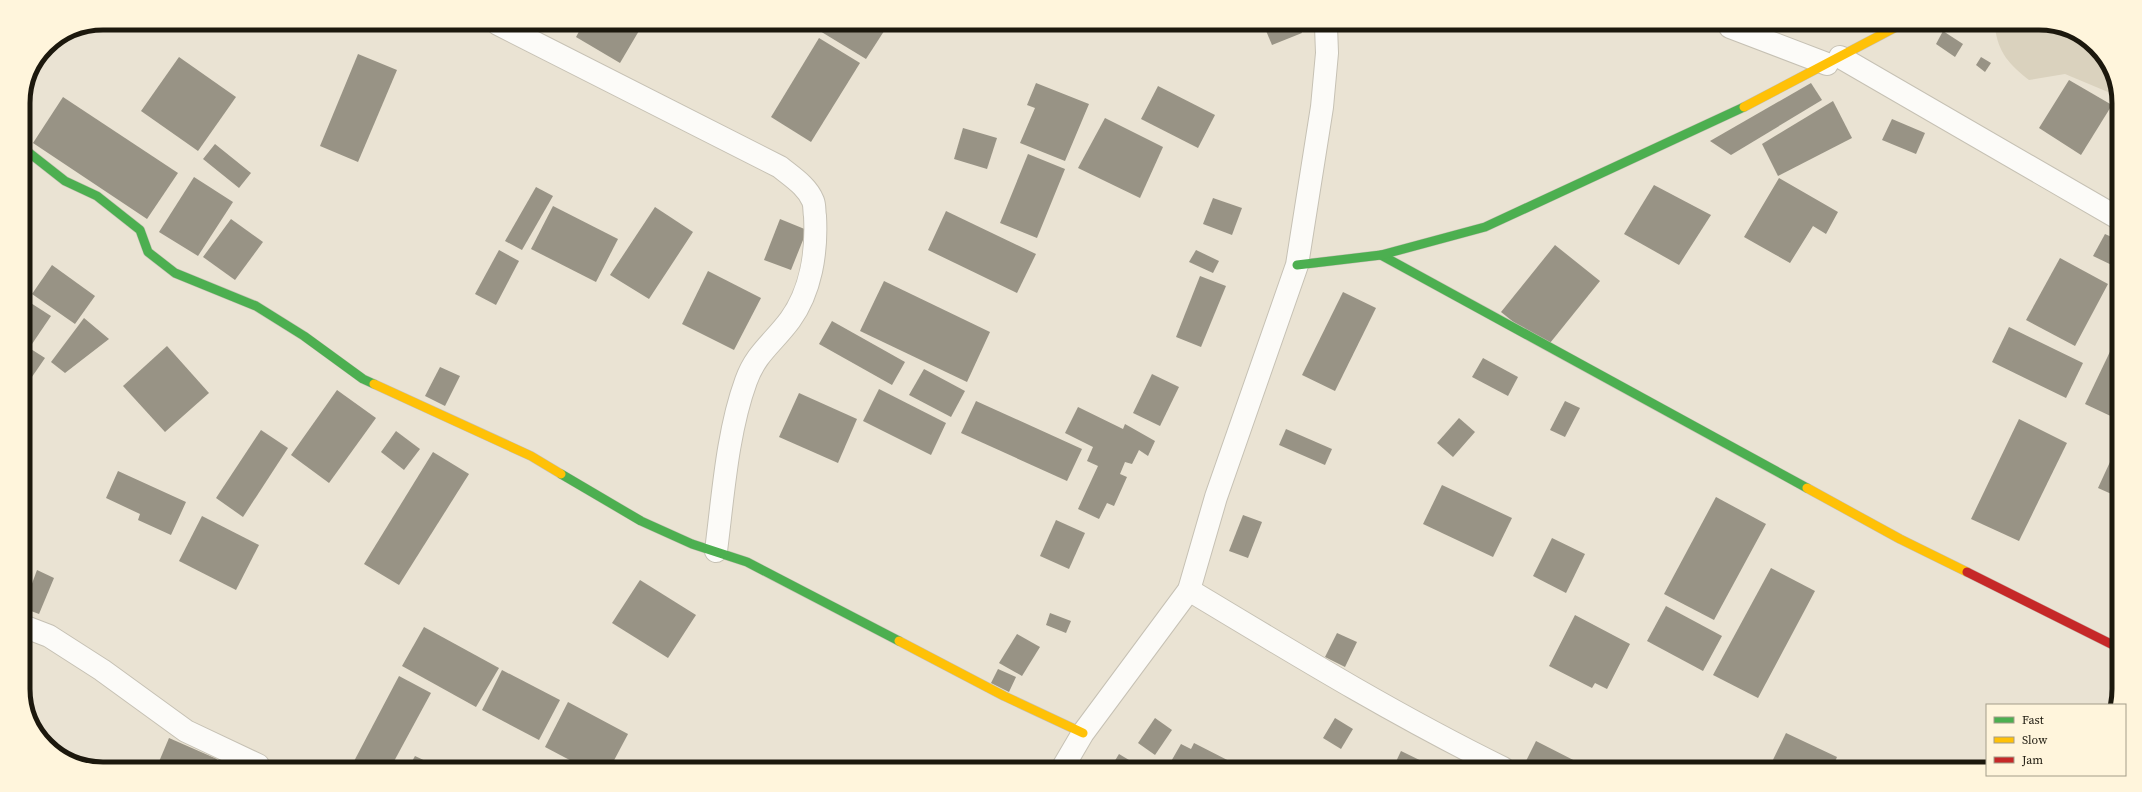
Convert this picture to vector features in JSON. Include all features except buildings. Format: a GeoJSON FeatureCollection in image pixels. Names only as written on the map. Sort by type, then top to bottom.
{"type":"FeatureCollection","features":[{"type":"Feature","properties":{"kind":"street"},"geometry":{"type":"LineString","coordinates":[[510,30],[780,167],[805,187],[814,202],[816,234],[811,270],[805,295],[790,320],[754,361],[745,382],[730,444],[716,551]]}},
{"type":"Feature","properties":{"kind":"street"},"geometry":{"type":"LineString","coordinates":[[1066,762],[1083,733],[1190,590],[1216,497],[1296,265],[1322,107],[1327,53],[1326,30]]}},
{"type":"Feature","properties":{"kind":"street"},"geometry":{"type":"LineString","coordinates":[[1739,30],[1833,61],[2112,215]]}},
{"type":"Feature","properties":{"kind":"street"},"geometry":{"type":"LineString","coordinates":[[1296,265],[1381,255],[1485,227],[1734,112],[1890,30]]}},
{"type":"Feature","properties":{"kind":"street"},"geometry":{"type":"LineString","coordinates":[[30,154],[65,181],[97,196],[140,230],[148,252],[175,274],[256,306],[304,336],[363,379],[531,456],[641,521],[692,544],[747,562],[1004,696],[1083,733]]}},
{"type":"Feature","properties":{"kind":"street"},"geometry":{"type":"LineString","coordinates":[[1381,255],[1900,539],[2112,645]]}},
{"type":"Feature","properties":{"kind":"street"},"geometry":{"type":"LineString","coordinates":[[1190,590],[1332,675],[1454,744],[1491,762]]}},
{"type":"Feature","properties":{"kind":"street"},"geometry":{"type":"LineString","coordinates":[[30,629],[56,640],[102,670],[186,731],[252,762]]}},
{"type":"Feature","properties":{"kind":"shaded area"},"geometry":{"type":"Polygon","coordinates":[[[1996,30],[2044,30],[2053,31],[2067,36],[2091,51],[2100,63],[2111,90],[2108,92],[2065,74],[2029,80],[2006,58],[1996,30]]]}},
{"type":"Feature","properties":{"kind":"traffic: fast"},"geometry":{"type":"LineString","coordinates":[[1297,265],[1381,255],[1485,227],[1744,107]]}},
{"type":"Feature","properties":{"kind":"traffic: fast"},"geometry":{"type":"LineString","coordinates":[[30,154],[65,181],[97,196],[140,230],[148,252],[175,273],[256,306],[304,336],[363,379],[374,384]]}},
{"type":"Feature","properties":{"kind":"traffic: fast"},"geometry":{"type":"LineString","coordinates":[[1381,255],[1807,488]]}},
{"type":"Feature","properties":{"kind":"traffic: fast"},"geometry":{"type":"LineString","coordinates":[[561,474],[641,521],[692,544],[747,562],[899,641]]}},
{"type":"Feature","properties":{"kind":"traffic: slow"},"geometry":{"type":"LineString","coordinates":[[1744,107],[1890,30]]}},
{"type":"Feature","properties":{"kind":"traffic: slow"},"geometry":{"type":"LineString","coordinates":[[374,384],[531,456],[561,474]]}},
{"type":"Feature","properties":{"kind":"traffic: slow"},"geometry":{"type":"LineString","coordinates":[[1807,488],[1900,539],[1967,572]]}},
{"type":"Feature","properties":{"kind":"traffic: slow"},"geometry":{"type":"LineString","coordinates":[[899,641],[1004,696],[1083,733]]}},
{"type":"Feature","properties":{"kind":"traffic: jam"},"geometry":{"type":"LineString","coordinates":[[1967,572],[2112,644]]}}]}
